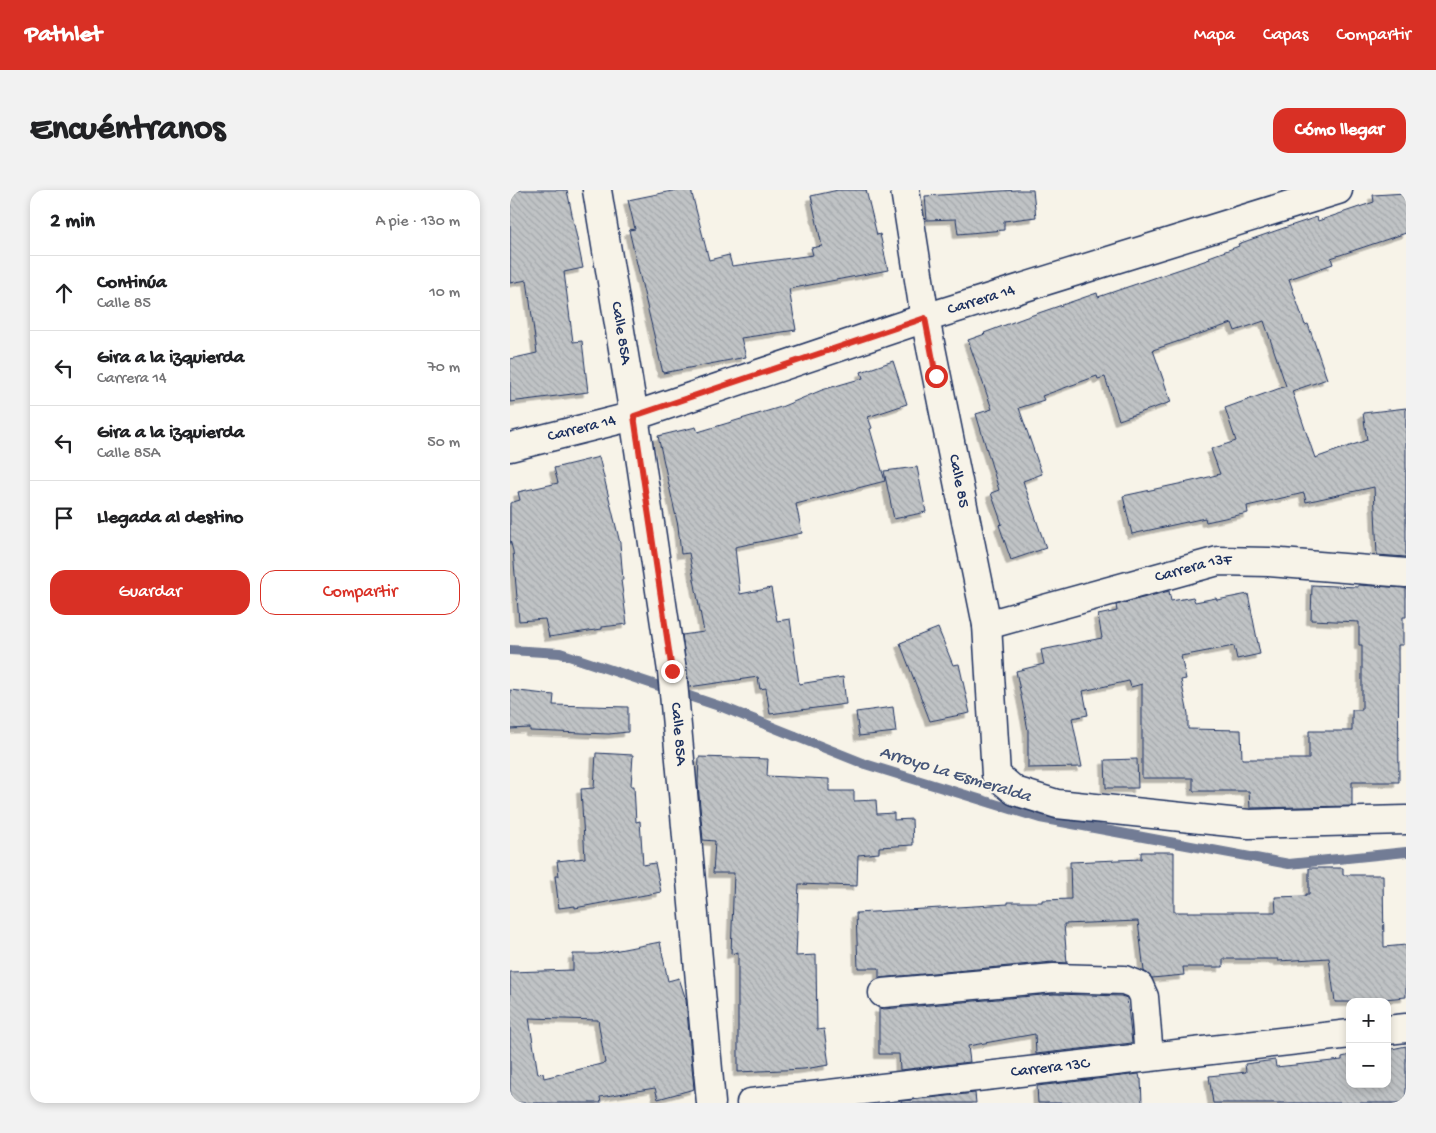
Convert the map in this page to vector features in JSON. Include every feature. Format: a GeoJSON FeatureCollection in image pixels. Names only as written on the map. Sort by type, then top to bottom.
{"type":"FeatureCollection","features":[{"type":"Feature","properties":{"kind":"street","name":"Calle 85A"},"geometry":{"type":"LineString","coordinates":[[597,190],[634,416],[672,671],[712,1103]]}},
{"type":"Feature","properties":{"kind":"street","name":"Calle 85"},"geometry":{"type":"LineString","coordinates":[[905,190],[925,318],[987,626],[996,775],[1015,791],[1058,804],[1249,824],[1406,820]]}},
{"type":"Feature","properties":{"kind":"street","name":"Carrera 14"},"geometry":{"type":"LineString","coordinates":[[510,447],[634,416],[925,318],[1338,190]]}},
{"type":"Feature","properties":{"kind":"street","name":"Carrera 13F"},"geometry":{"type":"LineString","coordinates":[[987,626],[1218,561],[1269,562],[1406,572]]}},
{"type":"Feature","properties":{"kind":"street"},"geometry":{"type":"LineString","coordinates":[[883,993],[1054,978],[1124,980],[1139,986],[1144,997],[1149,1056]]}},
{"type":"Feature","properties":{"kind":"street"},"geometry":{"type":"LineString","coordinates":[[1391,1030],[1406,1028]]}},
{"type":"Feature","properties":{"kind":"street","name":"Carrera 13C"},"geometry":{"type":"LineString","coordinates":[[751,1103],[1346,1034]]}},
{"type":"Feature","properties":{"kind":"building"},"geometry":{"type":"Polygon","coordinates":[[[510,190],[567,190],[583,268],[564,272],[573,342],[582,341],[588,392],[510,402],[510,359],[537,353],[527,280],[510,283],[510,190]]]}},
{"type":"Feature","properties":{"kind":"building"},"geometry":{"type":"Polygon","coordinates":[[[677,190],[691,190],[709,260],[729,255],[732,266],[813,255],[811,248],[822,246],[811,196],[838,190],[866,190],[877,235],[880,234],[888,270],[789,289],[796,330],[741,338],[746,357],[663,373],[629,230],[635,229],[628,200],[677,190]]]}},
{"type":"Feature","properties":{"kind":"building"},"geometry":{"type":"Polygon","coordinates":[[[1033,190],[1036,217],[1004,221],[1004,230],[958,234],[956,219],[927,220],[925,196],[1033,190]]]}},
{"type":"Feature","properties":{"kind":"building"},"geometry":{"type":"Polygon","coordinates":[[[1406,193],[1406,233],[1331,258],[1333,264],[1289,279],[1305,325],[1308,324],[1327,379],[1292,391],[1315,458],[1367,440],[1363,413],[1406,408],[1406,557],[1377,555],[1374,487],[1306,502],[1304,493],[1247,506],[1248,513],[1206,522],[1205,518],[1132,534],[1123,496],[1220,474],[1211,449],[1236,441],[1225,408],[1286,386],[1264,321],[1235,331],[1232,323],[1153,350],[1171,402],[1119,420],[1105,377],[1098,379],[1097,376],[1042,396],[1044,400],[1019,408],[1042,474],[1023,481],[1046,548],[1011,560],[999,525],[1002,524],[991,493],[999,490],[976,414],[992,409],[968,340],[1024,318],[1097,293],[1098,297],[1210,259],[1209,257],[1239,246],[1238,244],[1278,230],[1317,217],[1318,221],[1374,202],[1373,195],[1406,193]]]}},
{"type":"Feature","properties":{"kind":"building"},"geometry":{"type":"Polygon","coordinates":[[[893,361],[907,404],[868,417],[885,481],[796,504],[802,533],[735,547],[740,594],[771,588],[777,621],[790,619],[799,684],[843,677],[846,704],[770,714],[766,688],[760,689],[758,677],[689,687],[682,635],[704,632],[689,553],[681,554],[678,526],[658,436],[696,427],[698,432],[781,407],[822,390],[863,378],[861,372],[893,361]]]}},
{"type":"Feature","properties":{"kind":"building"},"geometry":{"type":"Polygon","coordinates":[[[599,457],[620,543],[623,580],[621,580],[627,624],[549,637],[545,619],[519,621],[513,551],[510,540],[510,503],[520,500],[518,492],[558,483],[554,468],[599,457]]]}},
{"type":"Feature","properties":{"kind":"building"},"geometry":{"type":"Polygon","coordinates":[[[917,467],[926,512],[894,519],[884,471],[917,467]]]}},
{"type":"Feature","properties":{"kind":"building"},"geometry":{"type":"Polygon","coordinates":[[[1312,585],[1406,588],[1406,617],[1403,617],[1403,645],[1398,645],[1399,782],[1352,782],[1352,806],[1250,808],[1249,791],[1193,791],[1193,778],[1142,778],[1142,684],[1131,687],[1129,681],[1083,691],[1088,715],[1072,718],[1082,767],[1028,768],[1028,730],[1016,671],[1044,664],[1041,650],[1102,638],[1098,615],[1117,611],[1116,605],[1169,591],[1171,601],[1193,597],[1195,602],[1248,594],[1260,654],[1237,659],[1234,646],[1181,656],[1186,679],[1181,680],[1188,714],[1188,729],[1241,730],[1242,759],[1309,759],[1309,731],[1352,731],[1352,710],[1362,710],[1362,645],[1359,645],[1359,622],[1311,620],[1312,585]]]}},
{"type":"Feature","properties":{"kind":"building"},"geometry":{"type":"Polygon","coordinates":[[[938,628],[953,665],[959,664],[970,713],[930,721],[900,643],[938,628]]]}},
{"type":"Feature","properties":{"kind":"building"},"geometry":{"type":"Polygon","coordinates":[[[510,690],[554,695],[553,705],[628,707],[628,732],[609,734],[530,731],[530,728],[510,729],[510,690]]]}},
{"type":"Feature","properties":{"kind":"building"},"geometry":{"type":"Polygon","coordinates":[[[893,707],[896,732],[859,736],[856,712],[893,707]]]}},
{"type":"Feature","properties":{"kind":"building"},"geometry":{"type":"Polygon","coordinates":[[[596,753],[633,755],[631,786],[634,786],[636,822],[640,821],[643,865],[655,863],[661,892],[575,908],[575,906],[559,908],[555,876],[559,876],[557,861],[585,858],[581,789],[594,788],[596,753]]]}},
{"type":"Feature","properties":{"kind":"building"},"geometry":{"type":"Polygon","coordinates":[[[699,757],[768,759],[767,776],[829,779],[829,791],[854,791],[854,801],[876,800],[877,814],[894,813],[894,820],[912,819],[913,845],[879,847],[879,853],[858,855],[857,886],[799,884],[796,956],[816,955],[817,1030],[824,1029],[829,1065],[804,1069],[738,1072],[738,952],[731,954],[734,873],[713,873],[715,841],[703,840],[698,784],[699,757]]]}},
{"type":"Feature","properties":{"kind":"building"},"geometry":{"type":"Polygon","coordinates":[[[1137,759],[1138,788],[1106,788],[1105,760],[1137,759]]]}},
{"type":"Feature","properties":{"kind":"building"},"geometry":{"type":"Polygon","coordinates":[[[1141,852],[1174,852],[1174,912],[1276,912],[1275,897],[1306,896],[1306,894],[1309,894],[1309,868],[1343,868],[1343,875],[1383,875],[1384,947],[1406,945],[1406,997],[1346,998],[1346,1002],[1335,1002],[1329,958],[1278,961],[1278,959],[1223,959],[1223,967],[1183,967],[1184,975],[1152,978],[1144,971],[1138,921],[1064,924],[1067,963],[1053,962],[879,978],[879,968],[858,968],[856,913],[1071,899],[1070,862],[1141,859],[1141,852]]]}},
{"type":"Feature","properties":{"kind":"building"},"geometry":{"type":"Polygon","coordinates":[[[660,942],[668,981],[679,978],[686,1000],[694,1089],[658,1099],[655,1088],[600,1097],[601,1103],[510,1103],[510,972],[573,970],[573,954],[598,954],[660,942]],[[529,1018],[538,1074],[543,1073],[544,1078],[605,1063],[598,1020],[529,1018]]]}},
{"type":"Feature","properties":{"kind":"building"},"geometry":{"type":"Polygon","coordinates":[[[1054,994],[1121,996],[1127,998],[1132,1043],[1036,1054],[1035,1034],[968,1046],[970,1062],[900,1070],[899,1054],[879,1054],[879,1008],[1054,994]]]}},
{"type":"Feature","properties":{"kind":"building"},"geometry":{"type":"Polygon","coordinates":[[[1406,1046],[1406,1103],[1213,1103],[1209,1076],[1246,1072],[1245,1064],[1275,1060],[1276,1067],[1342,1060],[1342,1057],[1346,1056],[1346,1088],[1391,1088],[1391,1049],[1406,1046]]]}},
{"type":"Feature","properties":{"kind":"building"},"geometry":{"type":"Polygon","coordinates":[[[1139,1074],[1142,1103],[1038,1103],[1037,1086],[1139,1074]]]}},
{"type":"Feature","properties":{"kind":"building"},"geometry":{"type":"Polygon","coordinates":[[[975,1093],[976,1103],[901,1103],[901,1101],[975,1093]]]}},
{"type":"Feature","properties":{"kind":"waterway","name":"Arroyo La Esmeralda"},"geometry":{"type":"LineString","coordinates":[[510,650],[560,653],[725,708],[865,764],[1040,818],[1289,864],[1406,852]]}},
{"type":"Feature","properties":{"kind":"route"},"geometry":{"type":"LineString","coordinates":[[672,671],[634,416],[925,318],[936,376]]}}]}
